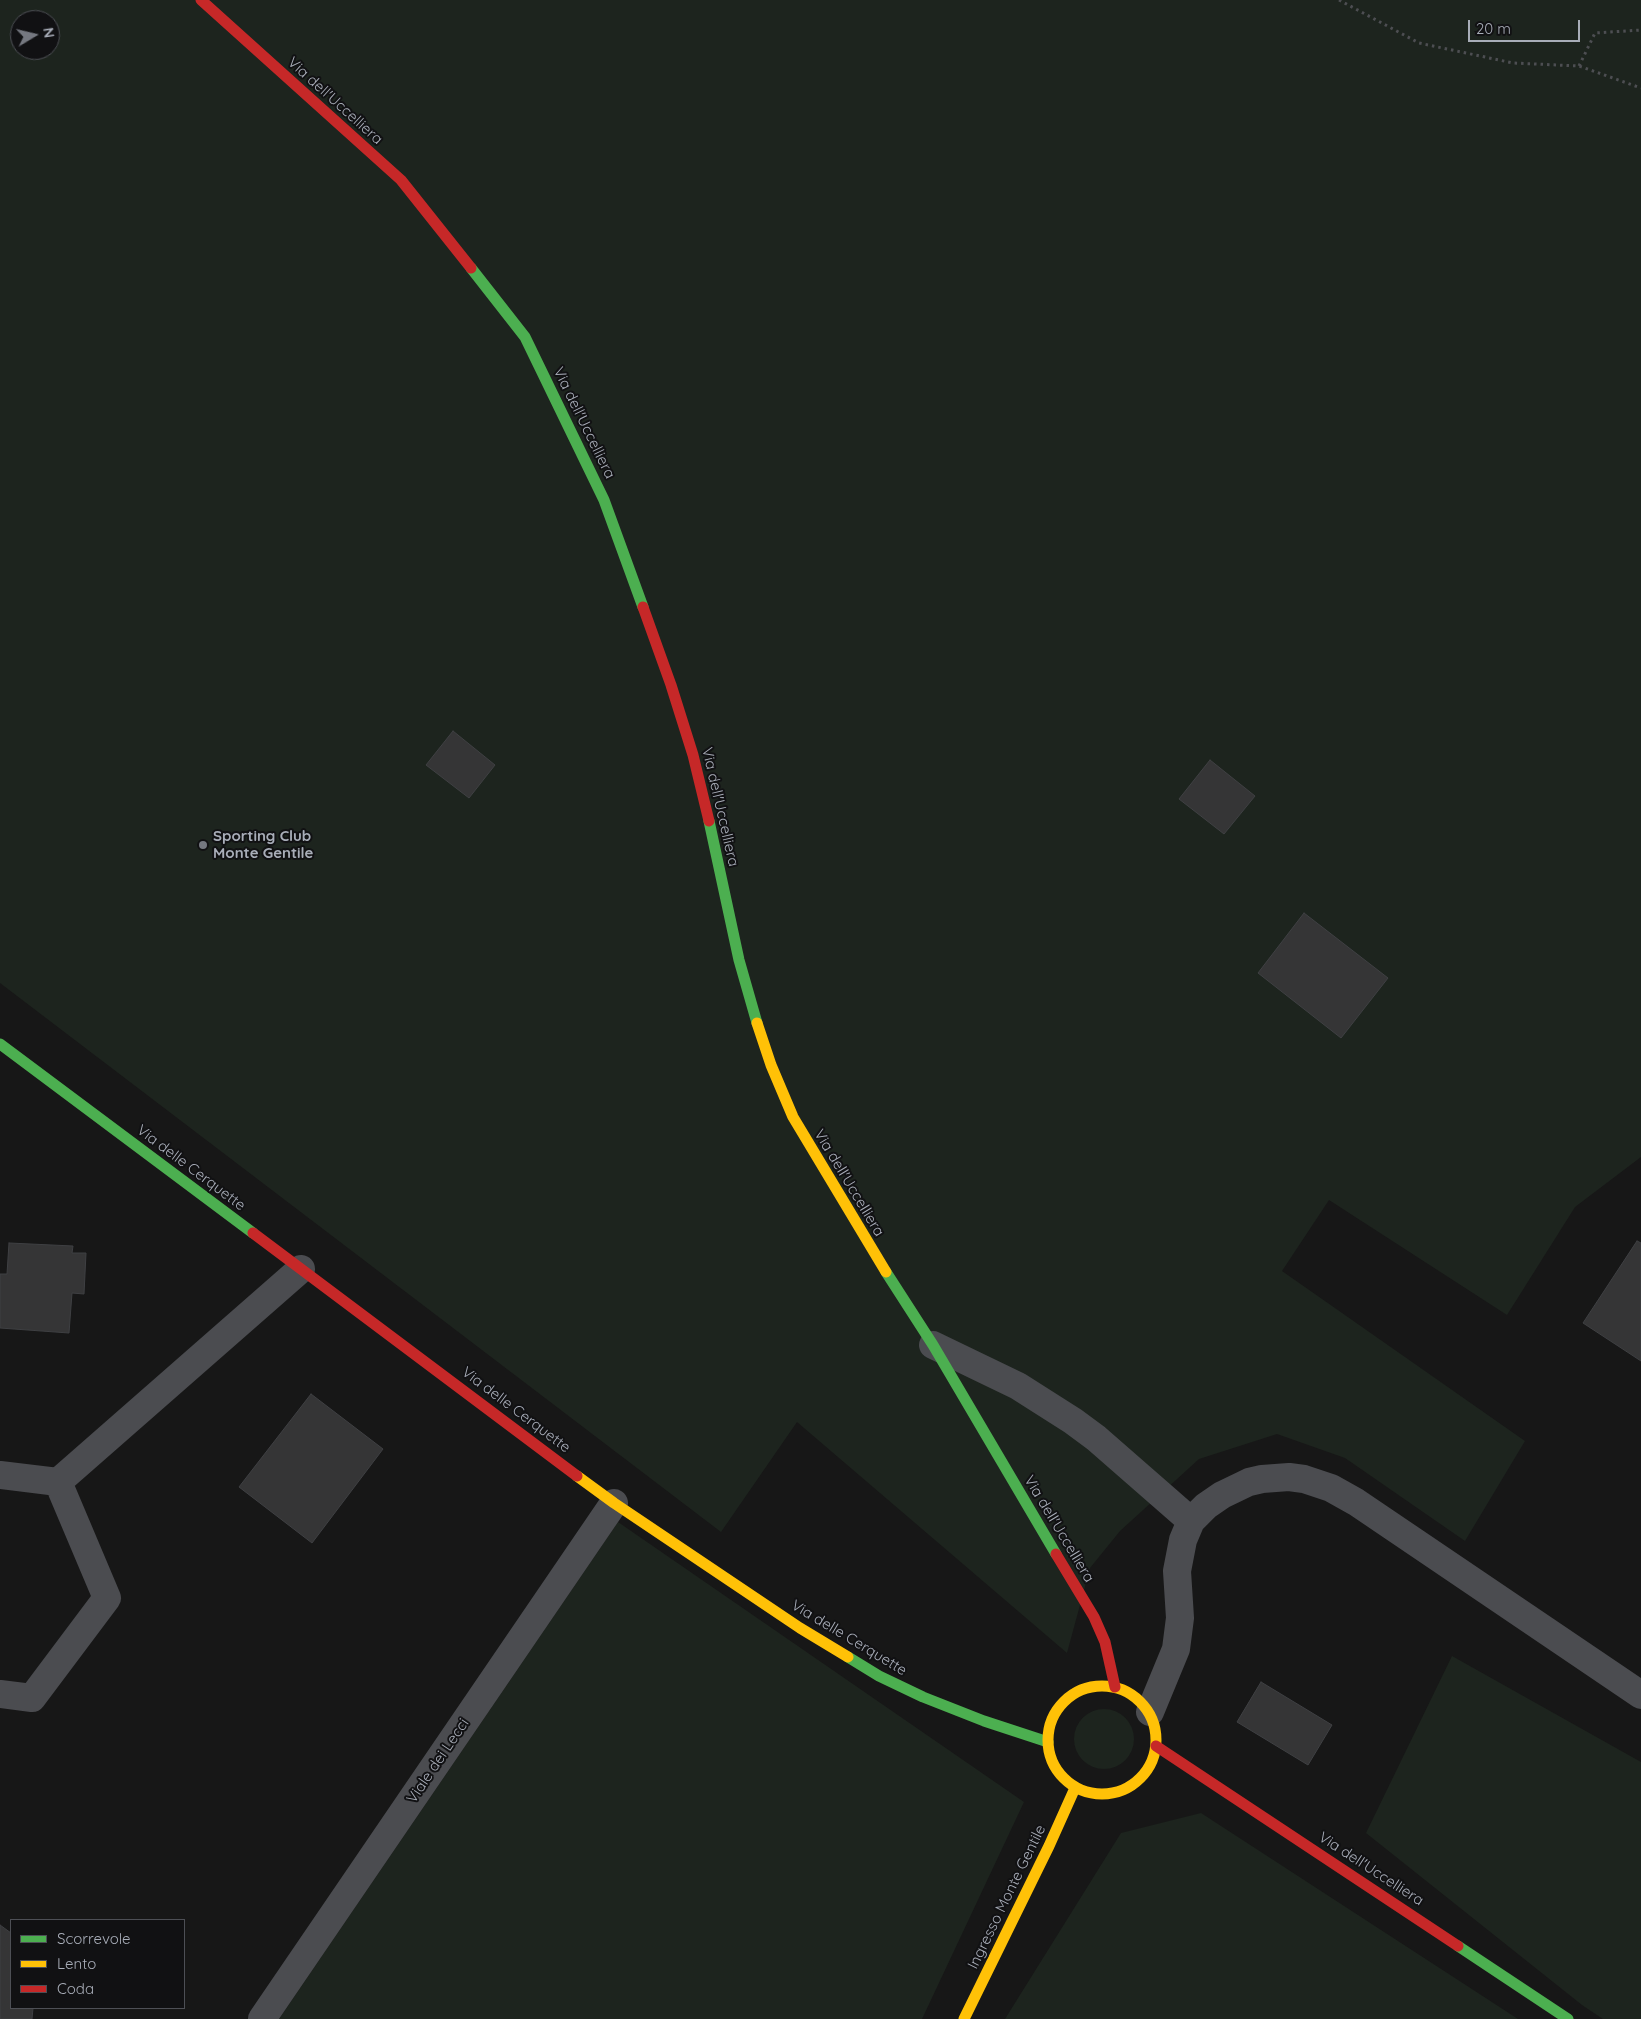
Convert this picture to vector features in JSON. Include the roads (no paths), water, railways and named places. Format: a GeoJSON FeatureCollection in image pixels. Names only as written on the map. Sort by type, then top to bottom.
{"type":"FeatureCollection","features":[{"type":"Feature","properties":{"kind":"street","name":"Via dell'Uccelliera"},"geometry":{"type":"LineString","coordinates":[[201,0],[401,180],[525,337],[604,500],[671,685],[693,755],[707,811],[743,978],[771,1065],[792,1117],[883,1268],[933,1345],[1094,1617],[1108,1651],[1116,1687]]}},
{"type":"Feature","properties":{"kind":"street","name":"Via delle Cerquette"},"geometry":{"type":"LineString","coordinates":[[0,1044],[614,1503],[800,1628],[879,1676],[931,1700],[984,1721],[1048,1742]]}},
{"type":"Feature","properties":{"kind":"street"},"geometry":{"type":"LineString","coordinates":[[0,1475],[58,1482],[301,1269]]}},
{"type":"Feature","properties":{"kind":"street"},"geometry":{"type":"LineString","coordinates":[[933,1345],[1018,1386],[1073,1421],[1096,1438],[1191,1521]]}},
{"type":"Feature","properties":{"kind":"street"},"geometry":{"type":"LineString","coordinates":[[1150,1712],[1176,1649],[1180,1618],[1177,1571],[1183,1540],[1191,1521],[1206,1506],[1222,1495],[1249,1482],[1289,1477],[1304,1479],[1318,1484],[1356,1502],[1641,1695]]}},
{"type":"Feature","properties":{"kind":"street"},"geometry":{"type":"LineString","coordinates":[[0,1694],[32,1698],[107,1598],[58,1482]]}},
{"type":"Feature","properties":{"kind":"street","name":"Viale dei Lecci"},"geometry":{"type":"LineString","coordinates":[[262,2019],[614,1503]]}},
{"type":"Feature","properties":{"kind":"street"},"geometry":{"type":"LineString","coordinates":[[1099,1686],[1116,1687],[1134,1697],[1150,1712],[1156,1728],[1156,1746],[1152,1764],[1142,1779],[1127,1789],[1110,1795],[1092,1794],[1075,1788],[1061,1776],[1051,1760],[1048,1742],[1050,1726],[1057,1710],[1068,1698],[1083,1690],[1099,1686]]}},
{"type":"Feature","properties":{"kind":"street","name":"Via dell'Uccelliera"},"geometry":{"type":"LineString","coordinates":[[1156,1746],[1568,2019]]}},
{"type":"Feature","properties":{"kind":"street","name":"Ingresso Monte Gentile"},"geometry":{"type":"LineString","coordinates":[[964,2019],[1049,1846],[1075,1788]]}},
{"type":"Feature","properties":{"kind":"place","name":"Sporting Club Monte Gentile"},"geometry":{"type":"Point","coordinates":[203,845]}}]}
